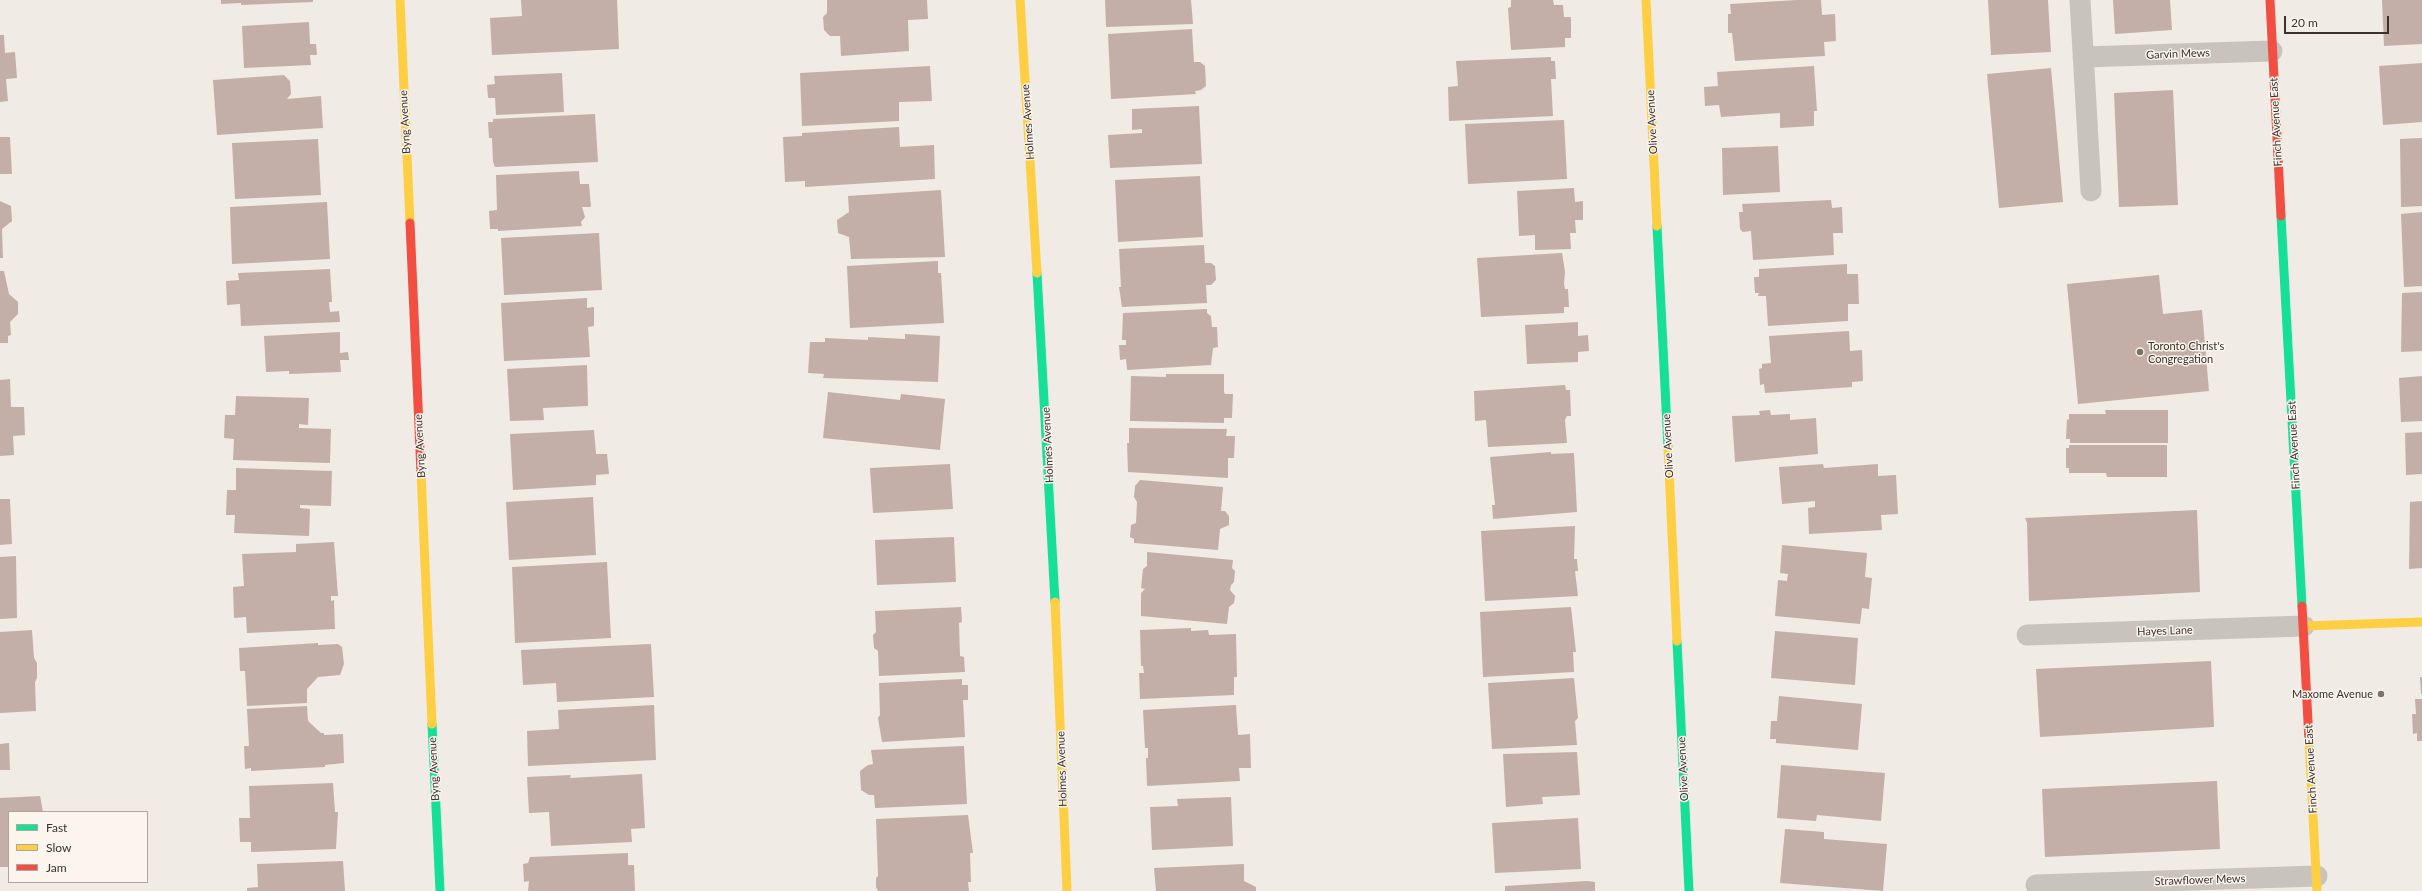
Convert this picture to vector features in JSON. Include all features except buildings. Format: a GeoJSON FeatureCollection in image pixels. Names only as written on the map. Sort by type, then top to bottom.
{"type":"FeatureCollection","features":[{"type":"Feature","properties":{"kind":"street","name":"Byng Avenue"},"geometry":{"type":"LineString","coordinates":[[400,0],[440,891]]}},
{"type":"Feature","properties":{"kind":"street","name":"Holmes Avenue"},"geometry":{"type":"LineString","coordinates":[[1020,0],[1048,448],[1067,891]]}},
{"type":"Feature","properties":{"kind":"street","name":"Olive Avenue"},"geometry":{"type":"LineString","coordinates":[[1646,0],[1689,891]]}},
{"type":"Feature","properties":{"kind":"street","name":"Finch Avenue East"},"geometry":{"type":"LineString","coordinates":[[2270,0],[2317,883]]}},
{"type":"Feature","properties":{"kind":"street"},"geometry":{"type":"LineString","coordinates":[[2304,626],[2422,622]]}},
{"type":"Feature","properties":{"kind":"lane"},"geometry":{"type":"LineString","coordinates":[[2080,0],[2091,191]]}},
{"type":"Feature","properties":{"kind":"lane","name":"Garvin Mews"},"geometry":{"type":"LineString","coordinates":[[2083,57],[2272,51]]}},
{"type":"Feature","properties":{"kind":"lane","name":"Hayes Lane"},"geometry":{"type":"LineString","coordinates":[[2027,635],[2304,626]]}},
{"type":"Feature","properties":{"kind":"lane","name":"Strawflower Mews"},"geometry":{"type":"LineString","coordinates":[[2036,884],[2317,883]]}},
{"type":"Feature","properties":{"kind":"traffic: fast"},"geometry":{"type":"LineString","coordinates":[[2281,216],[2302,606]]}},
{"type":"Feature","properties":{"kind":"traffic: fast"},"geometry":{"type":"LineString","coordinates":[[1657,226],[1668,448]]}},
{"type":"Feature","properties":{"kind":"traffic: fast"},"geometry":{"type":"LineString","coordinates":[[1037,273],[1055,602]]}},
{"type":"Feature","properties":{"kind":"traffic: fast"},"geometry":{"type":"LineString","coordinates":[[1677,641],[1689,891]]}},
{"type":"Feature","properties":{"kind":"traffic: fast"},"geometry":{"type":"LineString","coordinates":[[432,724],[440,891]]}},
{"type":"Feature","properties":{"kind":"traffic: slow"},"geometry":{"type":"LineString","coordinates":[[400,0],[410,223]]}},
{"type":"Feature","properties":{"kind":"traffic: slow"},"geometry":{"type":"LineString","coordinates":[[1020,0],[1037,273]]}},
{"type":"Feature","properties":{"kind":"traffic: slow"},"geometry":{"type":"LineString","coordinates":[[1646,0],[1657,226]]}},
{"type":"Feature","properties":{"kind":"traffic: slow"},"geometry":{"type":"LineString","coordinates":[[1668,448],[1677,641]]}},
{"type":"Feature","properties":{"kind":"traffic: slow"},"geometry":{"type":"LineString","coordinates":[[421,473],[432,724]]}},
{"type":"Feature","properties":{"kind":"traffic: slow"},"geometry":{"type":"LineString","coordinates":[[1055,602],[1067,891]]}},
{"type":"Feature","properties":{"kind":"traffic: slow"},"geometry":{"type":"LineString","coordinates":[[2304,626],[2422,622]]}},
{"type":"Feature","properties":{"kind":"traffic: slow"},"geometry":{"type":"LineString","coordinates":[[2309,741],[2317,891]]}},
{"type":"Feature","properties":{"kind":"traffic: jam"},"geometry":{"type":"LineString","coordinates":[[2270,0],[2281,216]]}},
{"type":"Feature","properties":{"kind":"traffic: jam"},"geometry":{"type":"LineString","coordinates":[[410,223],[421,473]]}},
{"type":"Feature","properties":{"kind":"traffic: jam"},"geometry":{"type":"LineString","coordinates":[[2302,606],[2309,741]]}},
{"type":"Feature","properties":{"kind":"place","name":"Toronto Christ's Congregation"},"geometry":{"type":"Point","coordinates":[2140,352]}},
{"type":"Feature","properties":{"kind":"place","name":"Maxome Avenue"},"geometry":{"type":"Point","coordinates":[2381,694]}}]}
